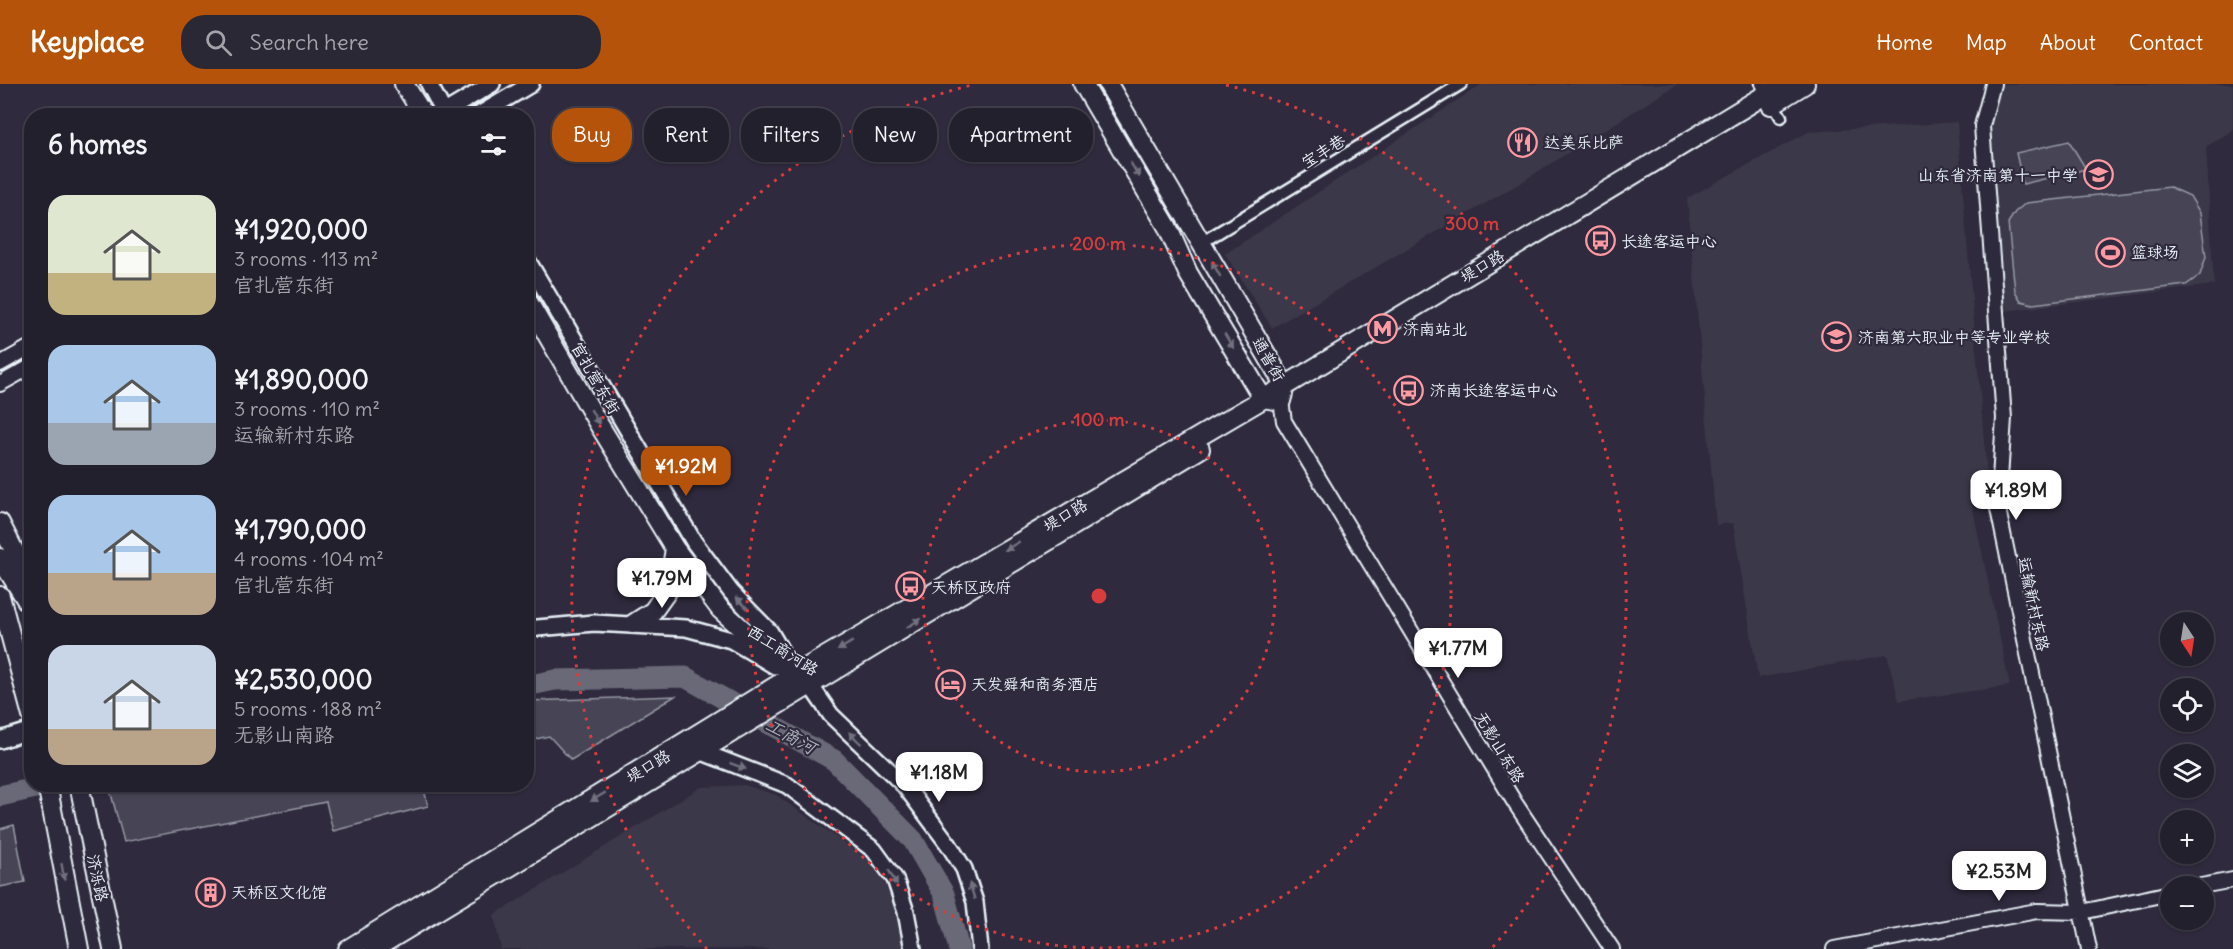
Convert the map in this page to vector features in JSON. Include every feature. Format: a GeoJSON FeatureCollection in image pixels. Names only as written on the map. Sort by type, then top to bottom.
{"type":"FeatureCollection","features":[{"type":"Feature","properties":{"kind":"main road"},"geometry":{"type":"LineString","coordinates":[[404,84],[419,108]]}},
{"type":"Feature","properties":{"kind":"main road"},"geometry":{"type":"LineString","coordinates":[[429,84],[440,108]]}},
{"type":"Feature","properties":{"kind":"main road"},"geometry":{"type":"LineString","coordinates":[[453,108],[492,84]]}},
{"type":"Feature","properties":{"kind":"main road"},"geometry":{"type":"LineString","coordinates":[[490,108],[531,84]]}},
{"type":"Feature","properties":{"kind":"main road","name":"通普街"},"geometry":{"type":"LineString","coordinates":[[1083,84],[1167,226],[1188,273],[1276,395]]}},
{"type":"Feature","properties":{"kind":"main road","name":"通普街"},"geometry":{"type":"LineString","coordinates":[[1108,84],[1201,243],[1276,395]]}},
{"type":"Feature","properties":{"kind":"main road","name":"堤口路"},"geometry":{"type":"LineString","coordinates":[[1771,100],[1783,84]]}},
{"type":"Feature","properties":{"kind":"main road","name":"堤口路"},"geometry":{"type":"LineString","coordinates":[[374,949],[692,748],[774,688],[789,670],[1276,395],[1771,100],[1805,84]]}},
{"type":"Feature","properties":{"kind":"main road","name":"官扎营东街"},"geometry":{"type":"LineString","coordinates":[[534,272],[694,542],[731,592],[770,632],[789,670]]}},
{"type":"Feature","properties":{"kind":"main road","name":"官扎营东街"},"geometry":{"type":"LineString","coordinates":[[534,312],[675,549],[720,609],[789,670]]}},
{"type":"Feature","properties":{"kind":"main road","name":"堤口路"},"geometry":{"type":"LineString","coordinates":[[348,949],[692,748],[789,699],[814,692],[1276,395]]}},
{"type":"Feature","properties":{"kind":"main road"},"geometry":{"type":"LineString","coordinates":[[0,524],[24,571]]}},
{"type":"Feature","properties":{"kind":"main road"},"geometry":{"type":"LineString","coordinates":[[633,624],[653,611],[668,590],[675,549]]}},
{"type":"Feature","properties":{"kind":"main road"},"geometry":{"type":"LineString","coordinates":[[0,558],[24,596]]}},
{"type":"Feature","properties":{"kind":"main road"},"geometry":{"type":"LineString","coordinates":[[0,596],[24,683]]}},
{"type":"Feature","properties":{"kind":"main road","name":"西工商河路"},"geometry":{"type":"LineString","coordinates":[[534,628],[571,624],[633,624],[686,628],[731,640],[789,670],[814,692],[831,715],[905,786],[964,869],[975,902],[980,949]]}},
{"type":"Feature","properties":{"kind":"main road"},"geometry":{"type":"LineString","coordinates":[[0,631],[24,687]]}},
{"type":"Feature","properties":{"kind":"main road"},"geometry":{"type":"LineString","coordinates":[[0,740],[24,732]]}},
{"type":"Feature","properties":{"kind":"main road"},"geometry":{"type":"LineString","coordinates":[[692,748],[788,785],[874,850],[895,879],[906,912],[913,949]]}},
{"type":"Feature","properties":{"kind":"main road","name":"济泺路"},"geometry":{"type":"LineString","coordinates":[[48,792],[79,949]]}},
{"type":"Feature","properties":{"kind":"main road","name":"济泺路"},"geometry":{"type":"LineString","coordinates":[[80,792],[113,949]]}},
{"type":"Feature","properties":{"kind":"street","name":"宝丰巷"},"geometry":{"type":"LineString","coordinates":[[1201,243],[1461,84]]}},
{"type":"Feature","properties":{"kind":"street","name":"运输新村东路"},"geometry":{"type":"LineString","coordinates":[[1994,84],[1982,126],[2004,418],[1998,509],[2089,949]]}},
{"type":"Feature","properties":{"kind":"street"},"geometry":{"type":"LineString","coordinates":[[0,364],[24,350]]}},
{"type":"Feature","properties":{"kind":"street"},"geometry":{"type":"LineString","coordinates":[[0,384],[24,370]]}},
{"type":"Feature","properties":{"kind":"street","name":"无影山东路"},"geometry":{"type":"LineString","coordinates":[[1276,395],[1284,421],[1515,803],[1612,949]]}},
{"type":"Feature","properties":{"kind":"street"},"geometry":{"type":"LineString","coordinates":[[2214,884],[2233,880]]}},
{"type":"Feature","properties":{"kind":"street"},"geometry":{"type":"LineString","coordinates":[[1834,949],[2037,911],[2082,912],[2160,895]]}},
{"type":"Feature","properties":{"kind":"shaded area"},"geometry":{"type":"Polygon","coordinates":[[[1482,84],[1678,84],[1517,185],[1272,328],[1225,254],[1482,84]]]}},
{"type":"Feature","properties":{"kind":"shaded area","name":"山东省济南第十一中学"},"geometry":{"type":"Polygon","coordinates":[[[2003,84],[2233,84],[2233,130],[2206,147],[2214,285],[2004,311],[1986,127],[2003,84]]]}},
{"type":"Feature","properties":{"kind":"shaded area","name":"济南第六职业中等专业学校"},"geometry":{"type":"Polygon","coordinates":[[[1957,122],[1987,475],[1968,485],[2010,686],[1899,701],[1887,655],[1758,678],[1733,523],[1716,525],[1687,198],[1808,132],[1957,122]]]}},
{"type":"Feature","properties":{"kind":"shaded area"},"geometry":{"type":"Polygon","coordinates":[[[2069,141],[2086,169],[2023,184],[2016,153],[2069,141]]]}},
{"type":"Feature","properties":{"kind":"shaded area"},"geometry":{"type":"Polygon","coordinates":[[[2170,187],[2190,196],[2200,213],[2206,257],[2200,275],[2186,285],[2033,304],[2021,301],[2015,291],[2008,223],[2015,212],[2026,203],[2170,187]]]}},
{"type":"Feature","properties":{"kind":"shaded area"},"geometry":{"type":"Polygon","coordinates":[[[675,696],[571,760],[549,736],[534,739],[534,701],[675,696]]]}},
{"type":"Feature","properties":{"kind":"shaded area"},"geometry":{"type":"Polygon","coordinates":[[[745,785],[776,795],[876,865],[898,914],[904,949],[501,949],[494,915],[701,787],[745,785]]]}},
{"type":"Feature","properties":{"kind":"shaded area"},"geometry":{"type":"Polygon","coordinates":[[[111,792],[425,792],[428,806],[333,831],[326,802],[124,842],[111,792]]]}},
{"type":"Feature","properties":{"kind":"shaded area"},"geometry":{"type":"Polygon","coordinates":[[[14,825],[25,882],[0,887],[0,829],[14,825]]]}},
{"type":"Feature","properties":{"kind":"waterway","name":"工商河"},"geometry":{"type":"LineString","coordinates":[[534,684],[555,680],[685,677],[834,760],[913,840],[944,894],[959,949]]}},
{"type":"Feature","properties":{"kind":"waterway","name":"工商河"},"geometry":{"type":"LineString","coordinates":[[0,796],[24,791]]}},
{"type":"Feature","properties":{"kind":"place","name":"达美乐比萨"},"geometry":{"type":"Point","coordinates":[1523,142]}},
{"type":"Feature","properties":{"kind":"place","name":"山东省济南第十一中学"},"geometry":{"type":"Point","coordinates":[2099,175]}},
{"type":"Feature","properties":{"kind":"place","name":"长途客运中心"},"geometry":{"type":"Point","coordinates":[1600,241]}},
{"type":"Feature","properties":{"kind":"place","name":"篮球场"},"geometry":{"type":"Point","coordinates":[2110,252]}},
{"type":"Feature","properties":{"kind":"place","name":"济南站北"},"geometry":{"type":"Point","coordinates":[1382,329]}},
{"type":"Feature","properties":{"kind":"place","name":"济南第六职业中等专业学校"},"geometry":{"type":"Point","coordinates":[1837,337]}},
{"type":"Feature","properties":{"kind":"place","name":"济南长途客运中心"},"geometry":{"type":"Point","coordinates":[1409,390]}},
{"type":"Feature","properties":{"kind":"place","name":"天桥区政府"},"geometry":{"type":"Point","coordinates":[910,587]}},
{"type":"Feature","properties":{"kind":"place","name":"天发舜和商务酒店"},"geometry":{"type":"Point","coordinates":[950,684]}},
{"type":"Feature","properties":{"kind":"place","name":"天桥区文化馆"},"geometry":{"type":"Point","coordinates":[210,892]}}]}
